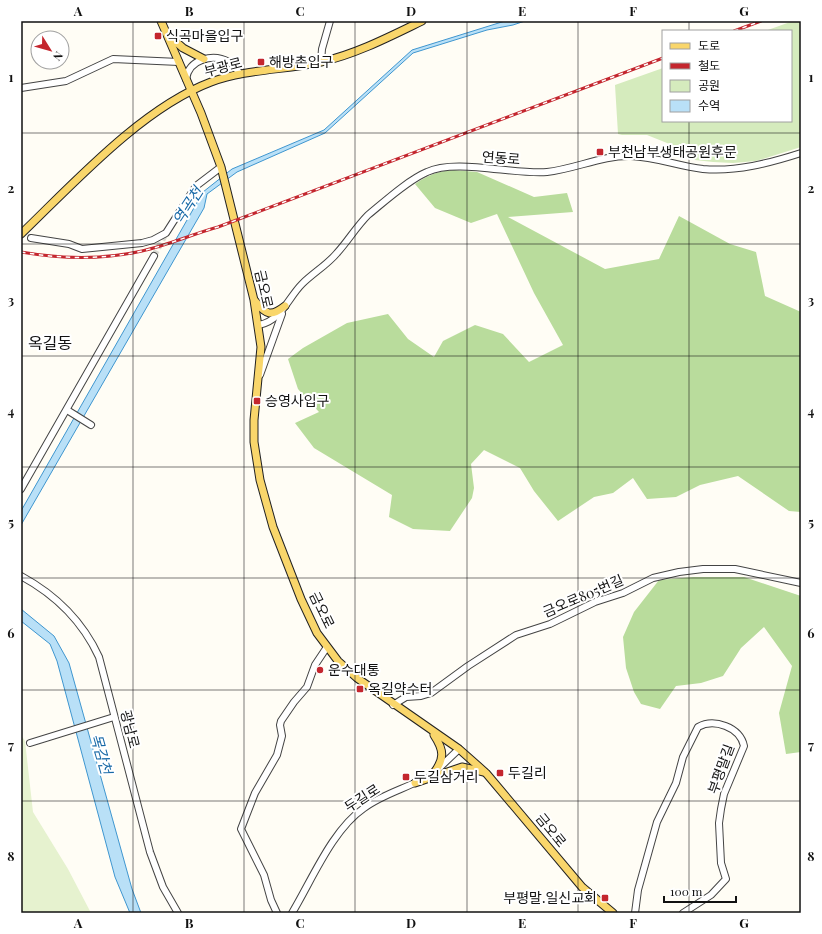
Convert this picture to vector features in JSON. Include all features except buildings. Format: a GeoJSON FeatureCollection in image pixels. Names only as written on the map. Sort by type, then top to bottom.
{"type":"FeatureCollection","features":[{"type":"Feature","properties":{"kind":"main road"},"geometry":{"type":"LineString","coordinates":[[161,21],[191,90],[221,168]]}},
{"type":"Feature","properties":{"kind":"main road","name":"부광로"},"geometry":{"type":"LineString","coordinates":[[21,234],[112,147],[161,110],[191,90],[240,74],[321,62],[370,46],[422,21]]}},
{"type":"Feature","properties":{"kind":"main road"},"geometry":{"type":"LineString","coordinates":[[167,34],[183,48],[204,59]]}},
{"type":"Feature","properties":{"kind":"main road","name":"금오로"},"geometry":{"type":"LineString","coordinates":[[221,168],[259,325],[261,347],[257,384],[254,442],[264,500],[301,599],[318,633],[327,647],[357,678],[392,705],[458,749],[486,773],[582,887],[613,913]]}},
{"type":"Feature","properties":{"kind":"main road"},"geometry":{"type":"LineString","coordinates":[[254,300],[264,311],[268,313],[277,313],[285,306]]}},
{"type":"Feature","properties":{"kind":"main road"},"geometry":{"type":"LineString","coordinates":[[432,731],[443,752],[442,762],[433,774]]}},
{"type":"Feature","properties":{"kind":"main road"},"geometry":{"type":"LineString","coordinates":[[415,783],[462,767],[486,773]]}},
{"type":"Feature","properties":{"kind":"street"},"geometry":{"type":"LineString","coordinates":[[321,62],[322,49],[330,21]]}},
{"type":"Feature","properties":{"kind":"street"},"geometry":{"type":"LineString","coordinates":[[21,88],[66,81],[113,59],[179,62]]}},
{"type":"Feature","properties":{"kind":"street"},"geometry":{"type":"LineString","coordinates":[[186,79],[189,68],[194,63],[204,59],[229,62],[240,74]]}},
{"type":"Feature","properties":{"kind":"street","name":"연동로"},"geometry":{"type":"LineString","coordinates":[[259,325],[273,320],[303,283],[338,253],[359,223],[368,215],[419,177],[438,168],[450,166],[540,172],[576,167],[619,156],[630,156],[656,159],[703,169],[733,168],[752,166],[801,153]]}},
{"type":"Feature","properties":{"kind":"street"},"geometry":{"type":"LineString","coordinates":[[30,238],[69,244],[82,249],[142,244],[153,240],[166,233],[196,186],[221,168]]}},
{"type":"Feature","properties":{"kind":"street"},"geometry":{"type":"LineString","coordinates":[[21,489],[154,256]]}},
{"type":"Feature","properties":{"kind":"street"},"geometry":{"type":"LineString","coordinates":[[257,384],[271,341],[285,306]]}},
{"type":"Feature","properties":{"kind":"street"},"geometry":{"type":"LineString","coordinates":[[67,410],[91,425]]}},
{"type":"Feature","properties":{"kind":"street","name":"금오로805번길"},"geometry":{"type":"LineString","coordinates":[[392,705],[406,696],[421,696],[431,693],[461,670],[516,635],[550,624],[595,602],[634,588],[653,578],[703,569],[735,569],[801,583]]}},
{"type":"Feature","properties":{"kind":"street","name":"광남로"},"geometry":{"type":"LineString","coordinates":[[21,576],[53,596],[70,612],[86,631],[102,664],[114,716],[150,852],[161,882],[178,913]]}},
{"type":"Feature","properties":{"kind":"street"},"geometry":{"type":"LineString","coordinates":[[277,913],[271,900],[264,875],[241,829],[255,793],[277,755],[282,736],[280,725],[281,721],[294,702],[307,687],[315,665],[327,647]]}},
{"type":"Feature","properties":{"kind":"street"},"geometry":{"type":"LineString","coordinates":[[30,742],[114,716]]}},
{"type":"Feature","properties":{"kind":"street","name":"부평말길"},"geometry":{"type":"LineString","coordinates":[[635,913],[638,902],[638,890],[657,822],[676,783],[683,757],[698,727],[707,724],[721,724],[736,732],[744,746],[724,794],[719,823],[721,863],[726,879],[712,895],[683,913]]}},
{"type":"Feature","properties":{"kind":"street","name":"두길로"},"geometry":{"type":"LineString","coordinates":[[292,913],[336,838],[348,821],[373,802],[433,774],[446,763],[458,749]]}},
{"type":"Feature","properties":{"kind":"green space"},"geometry":{"type":"Polygon","coordinates":[[[793,21],[801,21],[801,147],[756,161],[733,163],[713,162],[695,160],[677,147],[647,135],[618,134],[615,85],[662,68],[662,122],[792,122],[792,30],[768,30],[793,21]]]}},
{"type":"Feature","properties":{"kind":"green space"},"geometry":{"type":"Polygon","coordinates":[[[454,170],[477,172],[534,197],[567,193],[573,212],[508,217],[605,269],[659,259],[679,216],[730,244],[756,252],[765,296],[801,312],[801,512],[789,511],[738,476],[700,485],[676,497],[647,499],[633,478],[613,493],[594,497],[558,521],[534,491],[520,468],[484,450],[471,464],[474,488],[472,498],[450,531],[413,529],[389,517],[392,495],[314,448],[295,423],[319,412],[298,389],[288,359],[303,348],[347,323],[388,314],[408,339],[434,357],[443,341],[475,325],[503,334],[529,362],[563,345],[534,293],[497,214],[471,223],[435,208],[415,184],[433,174],[454,170]]]}},
{"type":"Feature","properties":{"kind":"green space"},"geometry":{"type":"Polygon","coordinates":[[[693,577],[744,577],[801,596],[801,752],[786,754],[779,713],[792,666],[764,627],[741,648],[723,676],[701,683],[676,686],[660,709],[641,704],[634,692],[626,668],[623,637],[634,612],[659,580],[693,577]]]}},
{"type":"Feature","properties":{"kind":"green space"},"geometry":{"type":"Polygon","coordinates":[[[21,735],[25,741],[33,812],[68,869],[91,913],[21,913],[21,735]]]}},
{"type":"Feature","properties":{"kind":"water"},"geometry":{"type":"Polygon","coordinates":[[[505,21],[525,21],[487,30],[413,53],[325,133],[237,172],[207,194],[204,208],[21,525],[21,511],[203,192],[232,169],[324,130],[412,50],[505,21]]]}},
{"type":"Feature","properties":{"kind":"water","name":"목감천"},"geometry":{"type":"Polygon","coordinates":[[[21,609],[54,636],[69,663],[132,889],[141,913],[130,913],[115,877],[57,661],[50,644],[21,621],[21,609]]]}},
{"type":"Feature","properties":{"kind":"tunnel"},"geometry":{"type":"LineString","coordinates":[[154,256],[166,233]]}},
{"type":"Feature","properties":{"kind":"railway"},"geometry":{"type":"LineString","coordinates":[[737,30],[761,21]]}},
{"type":"Feature","properties":{"kind":"railway"},"geometry":{"type":"LineString","coordinates":[[21,252],[82,258],[127,254],[161,246],[218,227],[662,58]]}},
{"type":"Feature","properties":{"kind":"place","name":"식곡마을입구"},"geometry":{"type":"Point","coordinates":[158,36]}},
{"type":"Feature","properties":{"kind":"place","name":"해방촌입구"},"geometry":{"type":"Point","coordinates":[261,62]}},
{"type":"Feature","properties":{"kind":"place","name":"부천남부생태공원후문"},"geometry":{"type":"Point","coordinates":[600,152]}},
{"type":"Feature","properties":{"kind":"place","name":"승영사입구"},"geometry":{"type":"Point","coordinates":[257,401]}},
{"type":"Feature","properties":{"kind":"place","name":"운수대통"},"geometry":{"type":"Point","coordinates":[320,670]}},
{"type":"Feature","properties":{"kind":"place","name":"옥길약수터"},"geometry":{"type":"Point","coordinates":[360,689]}},
{"type":"Feature","properties":{"kind":"place","name":"두길리"},"geometry":{"type":"Point","coordinates":[500,773]}},
{"type":"Feature","properties":{"kind":"place","name":"두길삼거리"},"geometry":{"type":"Point","coordinates":[406,777]}},
{"type":"Feature","properties":{"kind":"place","name":"부평말.일신교회"},"geometry":{"type":"Point","coordinates":[605,898]}},
{"type":"Feature","properties":{"kind":"district","name":"옥길동"},"geometry":{"type":"Point","coordinates":[50,343]}},
{"type":"Feature","properties":{"kind":"water label","name":"역곡천"},"geometry":{"type":"Point","coordinates":[188,206]}}]}
